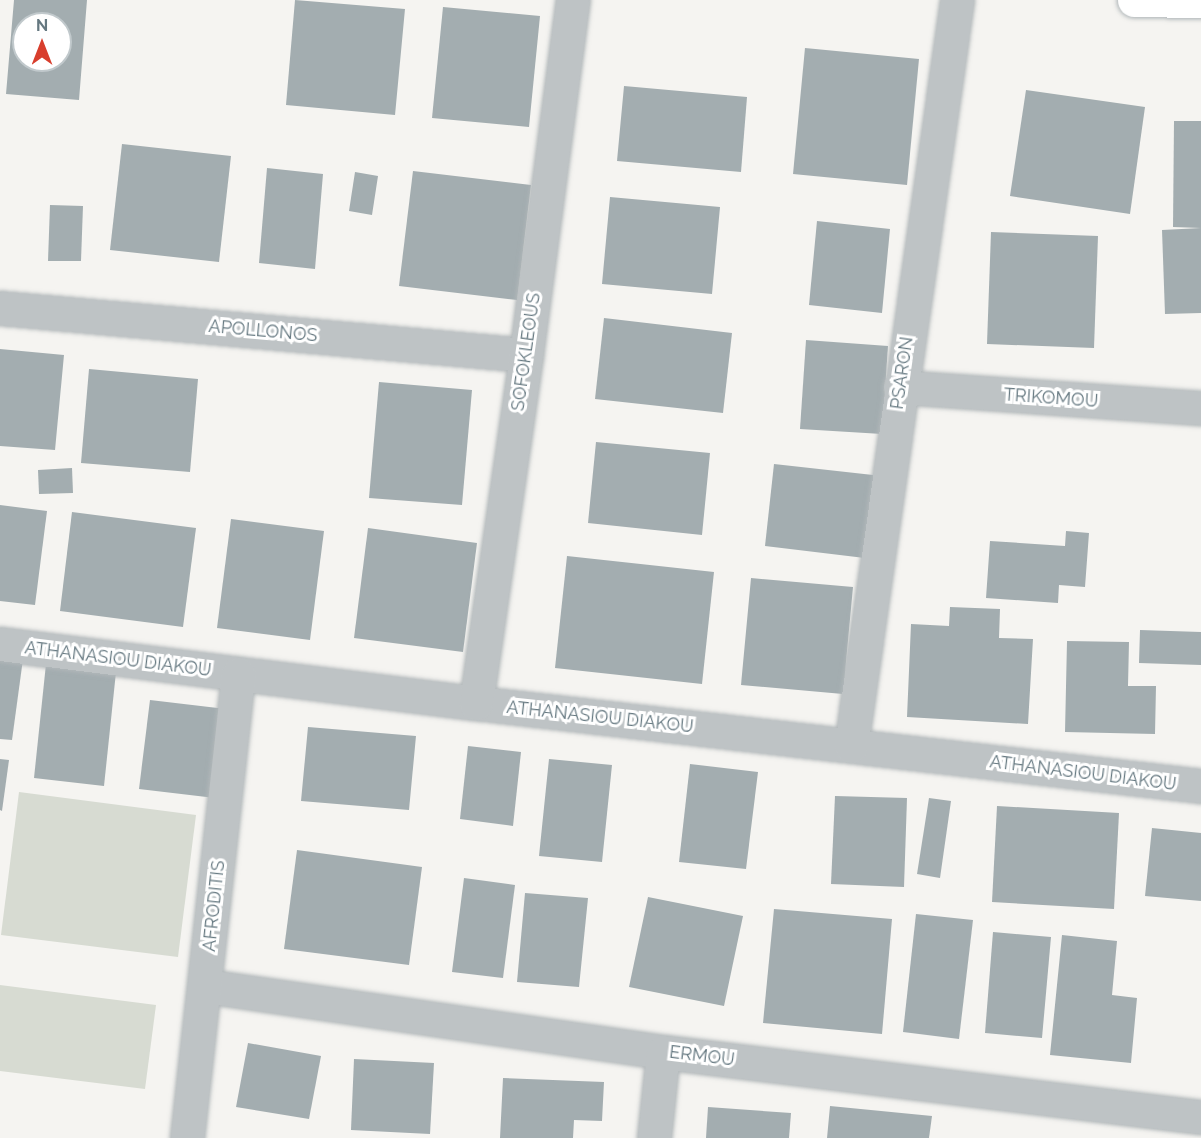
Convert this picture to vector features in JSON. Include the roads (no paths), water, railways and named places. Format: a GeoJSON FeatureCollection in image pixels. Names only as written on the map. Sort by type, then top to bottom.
{"type":"FeatureCollection","features":[{"type":"Feature","properties":{"kind":"main road"},"geometry":{"type":"LineString","coordinates":[[1134,0],[1201,1]]}},
{"type":"Feature","properties":{"kind":"street","name":"SOFOKLEOUS"},"geometry":{"type":"LineString","coordinates":[[476,703],[526,355],[573,0]]}},
{"type":"Feature","properties":{"kind":"street","name":"PSARON"},"geometry":{"type":"LineString","coordinates":[[851,746],[900,387],[957,0]]}},
{"type":"Feature","properties":{"kind":"street","name":"APOLLONOS"},"geometry":{"type":"LineString","coordinates":[[0,308],[526,355]]}},
{"type":"Feature","properties":{"kind":"street","name":"TRIKOMOU"},"geometry":{"type":"LineString","coordinates":[[900,387],[1201,408]]}},
{"type":"Feature","properties":{"kind":"street","name":"ATHANASIOU DIAKOU"},"geometry":{"type":"LineString","coordinates":[[0,644],[476,703],[1201,786]]}},
{"type":"Feature","properties":{"kind":"street","name":"AFRODITIS"},"geometry":{"type":"LineString","coordinates":[[187,1138],[238,674]]}},
{"type":"Feature","properties":{"kind":"street","name":"ERMOU"},"geometry":{"type":"LineString","coordinates":[[205,986],[663,1052],[1201,1117]]}},
{"type":"Feature","properties":{"kind":"street"},"geometry":{"type":"LineString","coordinates":[[654,1138],[663,1052]]}}]}
